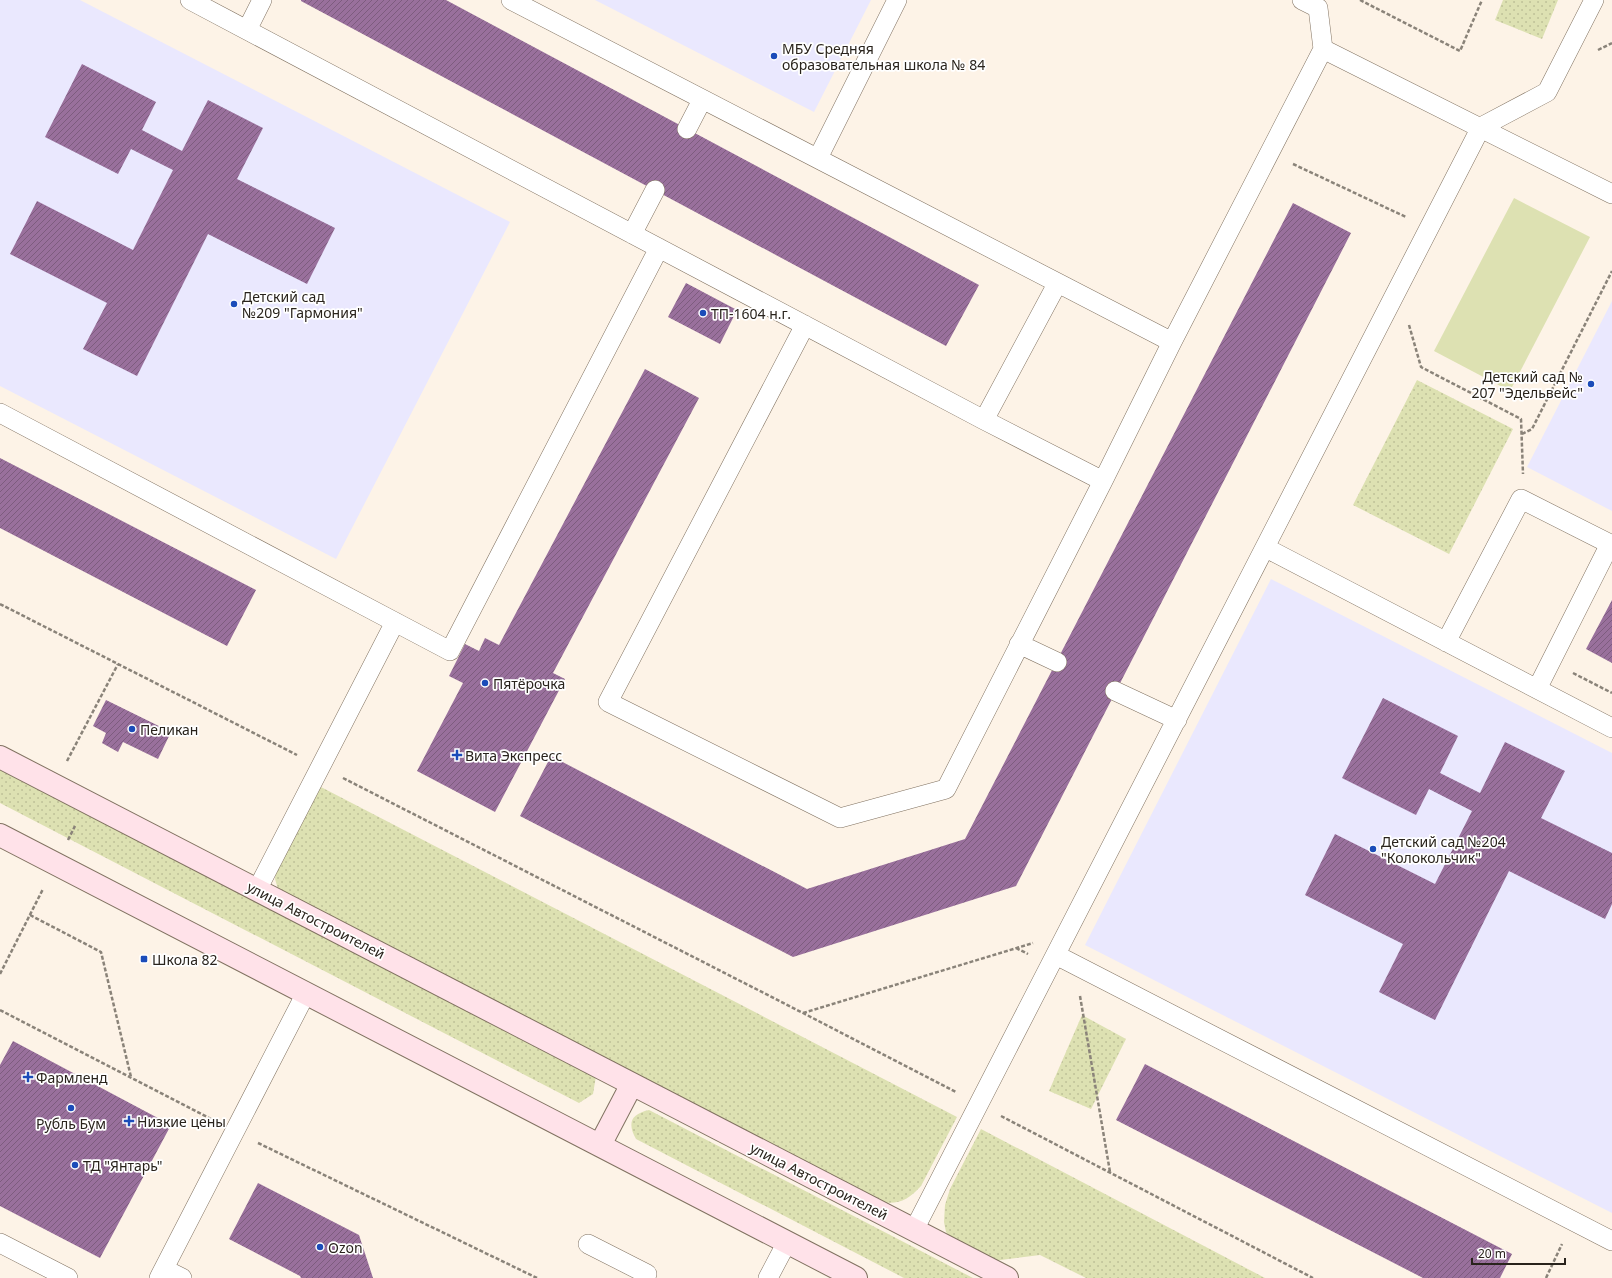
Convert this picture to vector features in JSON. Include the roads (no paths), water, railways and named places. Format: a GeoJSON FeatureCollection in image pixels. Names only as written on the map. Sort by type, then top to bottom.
{"type":"FeatureCollection","features":[{"type":"Feature","properties":{"kind":"main road","name":"улица Автостроителей"},"geometry":{"type":"LineString","coordinates":[[0,757],[1006,1278]]}},
{"type":"Feature","properties":{"kind":"main road"},"geometry":{"type":"LineString","coordinates":[[0,835],[856,1278]]}},
{"type":"Feature","properties":{"kind":"main road"},"geometry":{"type":"LineString","coordinates":[[600,1145],[632,1084]]}},
{"type":"Feature","properties":{"kind":"lane"},"geometry":{"type":"LineString","coordinates":[[190,0],[984,420],[1103,481]]}},
{"type":"Feature","properties":{"kind":"lane"},"geometry":{"type":"LineString","coordinates":[[247,30],[262,0]]}},
{"type":"Feature","properties":{"kind":"lane"},"geometry":{"type":"LineString","coordinates":[[510,0],[702,100],[818,158],[1057,284],[1172,342]]}},
{"type":"Feature","properties":{"kind":"lane"},"geometry":{"type":"LineString","coordinates":[[818,158],[897,0]]}},
{"type":"Feature","properties":{"kind":"lane"},"geometry":{"type":"LineString","coordinates":[[805,325],[608,702],[840,818],[946,789],[1172,342],[1323,49],[1318,8],[1302,0]]}},
{"type":"Feature","properties":{"kind":"lane"},"geometry":{"type":"LineString","coordinates":[[914,1230],[1266,548],[1481,127],[1547,92],[1594,0]]}},
{"type":"Feature","properties":{"kind":"lane"},"geometry":{"type":"LineString","coordinates":[[1323,49],[1612,194]]}},
{"type":"Feature","properties":{"kind":"lane"},"geometry":{"type":"LineString","coordinates":[[687,129],[702,100]]}},
{"type":"Feature","properties":{"kind":"lane"},"geometry":{"type":"LineString","coordinates":[[632,234],[655,190]]}},
{"type":"Feature","properties":{"kind":"lane"},"geometry":{"type":"LineString","coordinates":[[0,413],[450,651],[659,248]]}},
{"type":"Feature","properties":{"kind":"lane"},"geometry":{"type":"LineString","coordinates":[[984,420],[1057,284]]}},
{"type":"Feature","properties":{"kind":"lane"},"geometry":{"type":"LineString","coordinates":[[1446,642],[1521,499],[1611,544],[1537,689]]}},
{"type":"Feature","properties":{"kind":"lane"},"geometry":{"type":"LineString","coordinates":[[1266,548],[1612,728]]}},
{"type":"Feature","properties":{"kind":"lane"},"geometry":{"type":"LineString","coordinates":[[257,890],[395,622]]}},
{"type":"Feature","properties":{"kind":"lane"},"geometry":{"type":"LineString","coordinates":[[1019,644],[1057,662]]}},
{"type":"Feature","properties":{"kind":"lane"},"geometry":{"type":"LineString","coordinates":[[1115,691],[1177,720]]}},
{"type":"Feature","properties":{"kind":"lane"},"geometry":{"type":"LineString","coordinates":[[1056,955],[1612,1241]]}},
{"type":"Feature","properties":{"kind":"lane"},"geometry":{"type":"LineString","coordinates":[[182,1278],[162,1274],[306,993]]}},
{"type":"Feature","properties":{"kind":"lane"},"geometry":{"type":"LineString","coordinates":[[768,1278],[787,1242]]}},
{"type":"Feature","properties":{"kind":"lane"},"geometry":{"type":"LineString","coordinates":[[0,1243],[68,1278]]}},
{"type":"Feature","properties":{"kind":"lane"},"geometry":{"type":"LineString","coordinates":[[588,1244],[646,1274],[645,1278]]}},
{"type":"Feature","properties":{"kind":"place","name":"МБУ Средняя образовательная школа № 84"},"geometry":{"type":"Point","coordinates":[774,56]}},
{"type":"Feature","properties":{"kind":"place","name":"Детский сад №209 \"Гармония\""},"geometry":{"type":"Point","coordinates":[234,304]}},
{"type":"Feature","properties":{"kind":"place","name":"ТП-1604 н.г."},"geometry":{"type":"Point","coordinates":[703,313]}},
{"type":"Feature","properties":{"kind":"place","name":"Детский сад № 207 \"Эдельвейс\""},"geometry":{"type":"Point","coordinates":[1591,384]}},
{"type":"Feature","properties":{"kind":"place","name":"Пятёрочка"},"geometry":{"type":"Point","coordinates":[485,683]}},
{"type":"Feature","properties":{"kind":"place","name":"Пеликан"},"geometry":{"type":"Point","coordinates":[132,729]}},
{"type":"Feature","properties":{"kind":"place","name":"Вита Экспресс"},"geometry":{"type":"Point","coordinates":[457,755]}},
{"type":"Feature","properties":{"kind":"place","name":"Детский сад №204 \"Колокольчик\""},"geometry":{"type":"Point","coordinates":[1373,849]}},
{"type":"Feature","properties":{"kind":"place","name":"Школа 82"},"geometry":{"type":"Point","coordinates":[144,959]}},
{"type":"Feature","properties":{"kind":"place","name":"Фармленд"},"geometry":{"type":"Point","coordinates":[28,1077]}},
{"type":"Feature","properties":{"kind":"place","name":"Рубль Бум"},"geometry":{"type":"Point","coordinates":[71,1108]}},
{"type":"Feature","properties":{"kind":"place","name":"Низкие цены"},"geometry":{"type":"Point","coordinates":[129,1121]}},
{"type":"Feature","properties":{"kind":"place","name":"ТД \"Янтарь\""},"geometry":{"type":"Point","coordinates":[75,1165]}},
{"type":"Feature","properties":{"kind":"place","name":"Ozon"},"geometry":{"type":"Point","coordinates":[320,1247]}}]}
